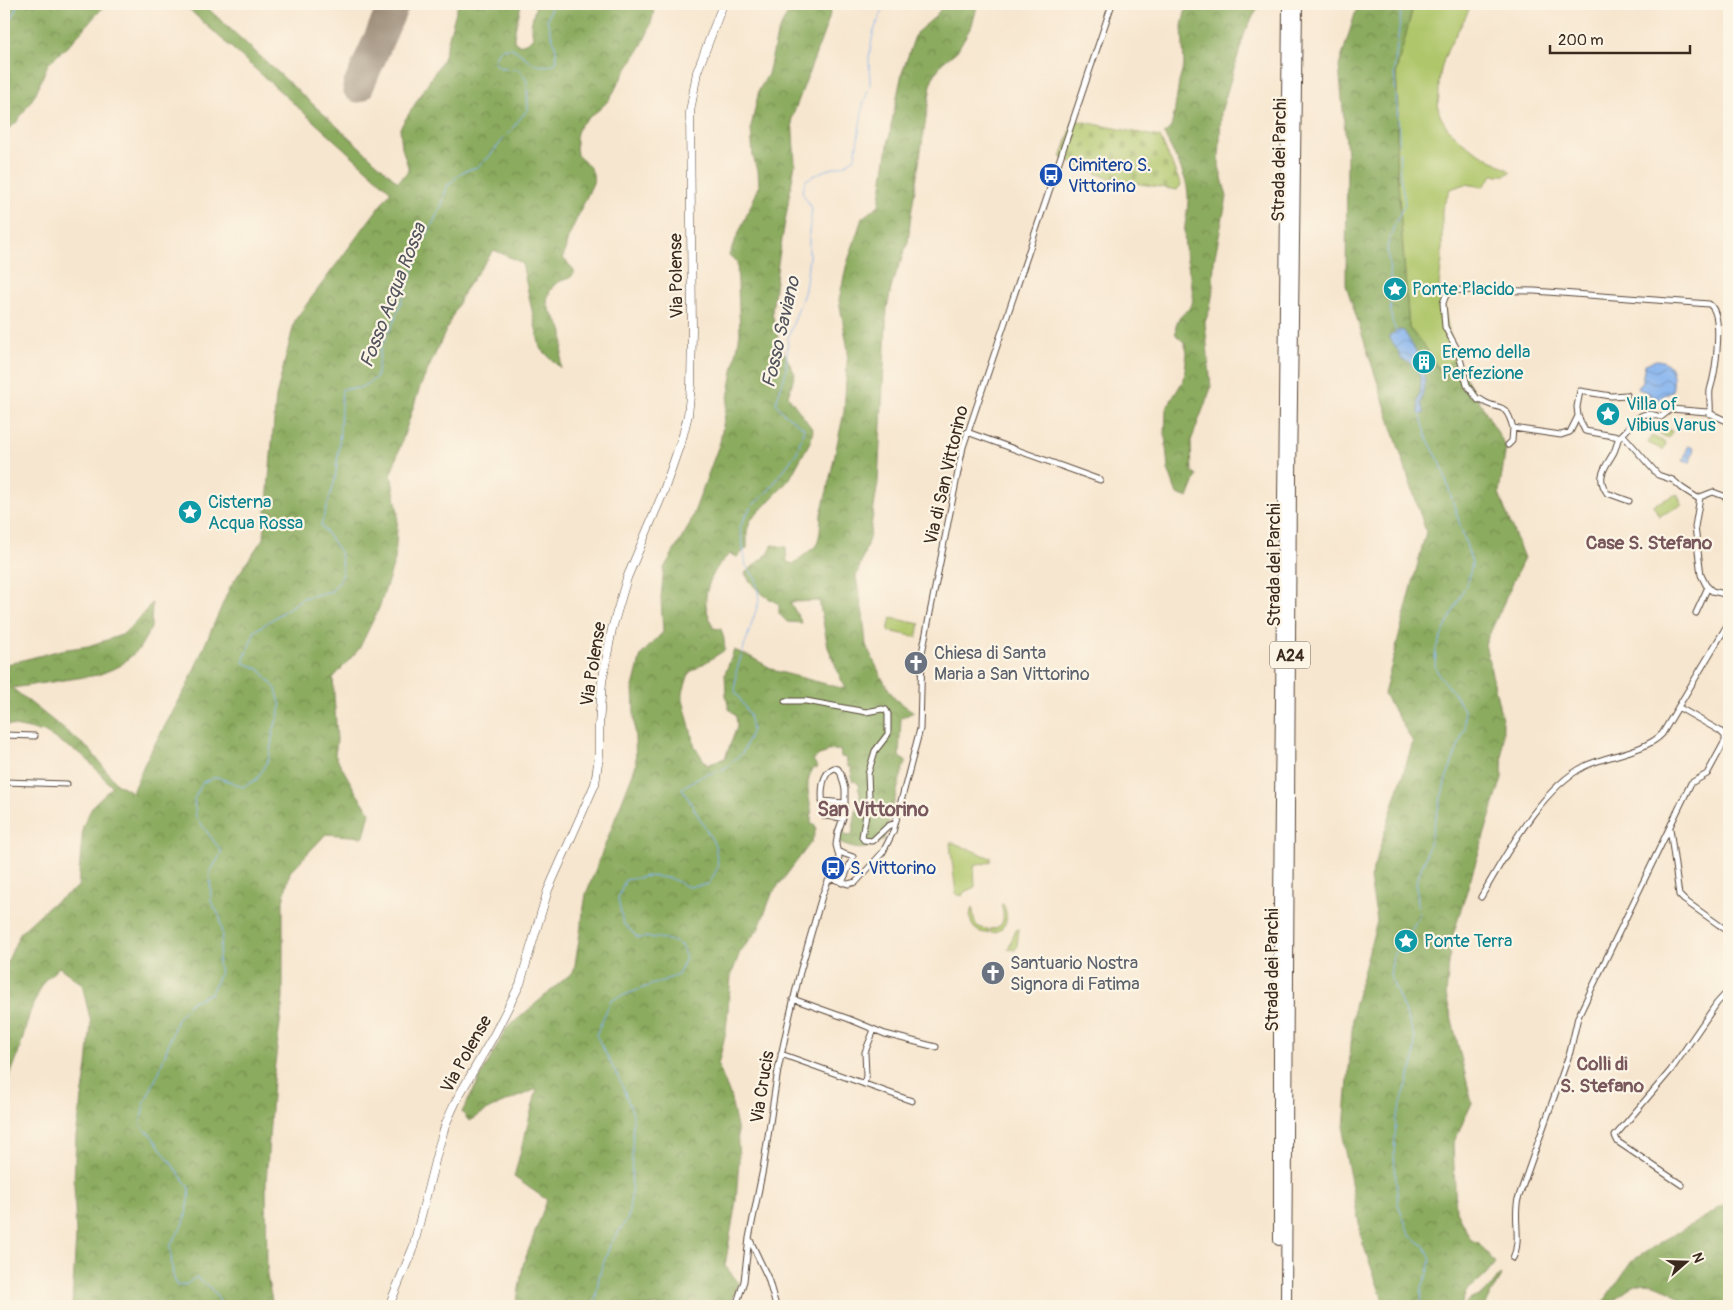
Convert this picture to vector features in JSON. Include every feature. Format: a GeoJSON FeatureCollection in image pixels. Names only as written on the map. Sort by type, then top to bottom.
{"type":"FeatureCollection","features":[{"type":"Feature","properties":{"kind":"highway","name":"Strada dei Parchi"},"geometry":{"type":"LineString","coordinates":[[1279,1306],[1278,903],[1288,4]]}},
{"type":"Feature","properties":{"kind":"highway","name":"Strada dei Parchi"},"geometry":{"type":"LineString","coordinates":[[1286,1306],[1291,487],[1297,4]]}},
{"type":"Feature","properties":{"kind":"street","name":"Via Polense"},"geometry":{"type":"LineString","coordinates":[[389,1306],[413,1248],[446,1122],[520,984],[548,890],[596,781],[602,682],[612,629],[628,578],[663,493],[688,415],[692,330],[690,112],[697,72],[723,4]]}},
{"type":"Feature","properties":{"kind":"street","name":"Via di San Vittorino"},"geometry":{"type":"LineString","coordinates":[[842,883],[851,884],[856,882],[879,856],[890,840],[896,823],[920,729],[921,665],[924,643],[956,478],[967,432],[1112,4]]}},
{"type":"Feature","properties":{"kind":"street"},"geometry":{"type":"LineString","coordinates":[[1508,445],[1513,438],[1510,416],[1506,410],[1487,404],[1480,399],[1478,400],[1471,393],[1466,383],[1458,352],[1447,334],[1444,325],[1442,303],[1450,291],[1526,291],[1709,304],[1715,310],[1717,325],[1713,384],[1710,392],[1710,414]]}},
{"type":"Feature","properties":{"kind":"street"},"geometry":{"type":"LineString","coordinates":[[1627,395],[1611,396],[1580,392],[1577,407],[1578,416],[1585,431],[1621,436],[1658,475],[1672,480],[1699,499]]}},
{"type":"Feature","properties":{"kind":"street"},"geometry":{"type":"LineString","coordinates":[[1629,501],[1607,493],[1603,482],[1604,466],[1613,454],[1621,436],[1639,417],[1644,414],[1661,417],[1673,409],[1710,414],[1729,422]]}},
{"type":"Feature","properties":{"kind":"street"},"geometry":{"type":"LineString","coordinates":[[1513,428],[1560,435],[1570,432],[1578,416]]}},
{"type":"Feature","properties":{"kind":"street"},"geometry":{"type":"LineString","coordinates":[[967,432],[1100,480]]}},
{"type":"Feature","properties":{"kind":"street"},"geometry":{"type":"LineString","coordinates":[[1729,498],[1714,492],[1702,496],[1699,499],[1695,531],[1699,567],[1703,580],[1715,593],[1729,595]]}},
{"type":"Feature","properties":{"kind":"street"},"geometry":{"type":"LineString","coordinates":[[1696,612],[1708,587]]}},
{"type":"Feature","properties":{"kind":"street"},"geometry":{"type":"LineString","coordinates":[[1481,897],[1517,836],[1553,792],[1572,774],[1583,767],[1656,739],[1664,731],[1729,622]]}},
{"type":"Feature","properties":{"kind":"street"},"geometry":{"type":"LineString","coordinates":[[785,701],[806,700],[866,712],[886,710],[888,714],[888,734],[875,751],[868,774],[869,797],[862,837],[864,840],[872,841],[888,826],[896,823]]}},
{"type":"Feature","properties":{"kind":"street"},"geometry":{"type":"LineString","coordinates":[[1513,1258],[1518,1245],[1517,1204],[1570,1052],[1577,1021],[1691,783],[1707,774],[1725,739],[1724,734],[1720,731],[1678,708]]}},
{"type":"Feature","properties":{"kind":"street"},"geometry":{"type":"LineString","coordinates":[[4,735],[35,736]]}},
{"type":"Feature","properties":{"kind":"street"},"geometry":{"type":"LineString","coordinates":[[839,852],[853,857],[842,883],[833,879],[839,858],[838,832],[843,818],[846,803],[841,774],[835,768],[829,770],[825,778],[822,801],[824,816],[843,818]]}},
{"type":"Feature","properties":{"kind":"street"},"geometry":{"type":"LineString","coordinates":[[4,782],[67,784]]}},
{"type":"Feature","properties":{"kind":"street"},"geometry":{"type":"LineString","coordinates":[[822,801],[846,803]]}},
{"type":"Feature","properties":{"kind":"street"},"geometry":{"type":"LineString","coordinates":[[1670,828],[1679,895],[1729,932]]}},
{"type":"Feature","properties":{"kind":"street","name":"Via Crucis"},"geometry":{"type":"LineString","coordinates":[[736,1306],[744,1283],[749,1238],[763,1169],[781,1054],[793,999],[822,896],[828,881],[833,879]]}},
{"type":"Feature","properties":{"kind":"street"},"geometry":{"type":"LineString","coordinates":[[1682,1185],[1618,1142],[1615,1136],[1672,1070],[1715,1006],[1729,990]]}},
{"type":"Feature","properties":{"kind":"street"},"geometry":{"type":"LineString","coordinates":[[793,999],[890,1036],[936,1047]]}},
{"type":"Feature","properties":{"kind":"street"},"geometry":{"type":"LineString","coordinates":[[864,1084],[866,1076],[865,1052],[872,1040],[874,1030]]}},
{"type":"Feature","properties":{"kind":"street"},"geometry":{"type":"LineString","coordinates":[[781,1054],[912,1101]]}},
{"type":"Feature","properties":{"kind":"street"},"geometry":{"type":"LineString","coordinates":[[749,1238],[771,1285],[776,1306]]}},
{"type":"Feature","properties":{"kind":"green space"},"geometry":{"type":"Polygon","coordinates":[[[4,4],[106,4],[71,43],[48,64],[35,95],[16,123],[4,132],[4,4]]]}},
{"type":"Feature","properties":{"kind":"green space"},"geometry":{"type":"Polygon","coordinates":[[[183,4],[203,4],[398,182],[409,170],[402,148],[400,128],[443,59],[458,4],[521,4],[514,36],[514,41],[519,45],[528,42],[533,37],[531,25],[536,4],[654,4],[651,24],[637,53],[608,101],[582,123],[577,135],[577,155],[590,167],[594,178],[568,238],[563,258],[574,270],[574,274],[554,285],[548,295],[549,307],[563,333],[560,368],[540,348],[522,263],[494,250],[464,291],[420,387],[391,474],[398,512],[395,560],[379,608],[359,649],[333,678],[337,740],[335,755],[357,794],[370,812],[364,837],[326,834],[290,872],[283,900],[283,999],[273,1080],[266,1183],[267,1276],[273,1306],[72,1306],[76,1236],[74,1182],[76,1136],[87,1066],[91,1023],[82,984],[59,967],[44,981],[30,1012],[18,1055],[4,1091],[4,973],[20,933],[49,906],[78,887],[83,826],[93,805],[112,787],[84,756],[44,732],[4,724],[4,665],[61,650],[88,646],[122,635],[152,603],[151,628],[139,649],[120,666],[98,675],[12,688],[90,750],[116,783],[132,792],[147,758],[187,686],[230,587],[264,537],[276,397],[295,320],[391,191],[183,4]]]}},
{"type":"Feature","properties":{"kind":"green space"},"geometry":{"type":"Polygon","coordinates":[[[792,4],[833,4],[792,118],[795,163],[778,263],[772,313],[779,343],[795,374],[788,396],[813,430],[811,440],[789,480],[750,521],[747,531],[747,548],[737,557],[730,554],[725,558],[712,577],[707,591],[707,608],[713,628],[721,629],[725,650],[689,673],[682,696],[695,747],[707,765],[725,758],[737,727],[736,716],[729,709],[725,674],[734,650],[776,671],[845,689],[828,647],[819,601],[790,602],[802,623],[787,622],[779,614],[779,604],[759,592],[745,573],[769,553],[772,545],[786,547],[787,562],[793,564],[817,545],[821,514],[844,412],[848,350],[839,300],[846,267],[862,218],[879,205],[891,126],[902,73],[916,33],[935,17],[944,4],[978,4],[972,25],[957,51],[942,63],[932,79],[908,242],[892,284],[887,308],[878,482],[869,539],[856,577],[863,614],[866,645],[883,680],[895,699],[914,712],[901,718],[899,757],[907,762],[903,768],[884,840],[861,849],[839,843],[840,832],[845,833],[845,836],[852,835],[857,806],[860,803],[858,788],[860,786],[855,781],[852,781],[851,766],[848,767],[846,758],[841,757],[840,750],[827,751],[813,760],[818,768],[813,768],[808,783],[811,824],[815,825],[816,829],[812,841],[772,894],[759,928],[740,952],[731,976],[726,1031],[718,1065],[730,1095],[737,1128],[739,1161],[736,1201],[725,1266],[739,1283],[730,1306],[516,1306],[523,1265],[547,1200],[514,1177],[537,1089],[491,1108],[469,1121],[462,1112],[506,1029],[574,971],[586,894],[636,765],[633,687],[641,655],[663,632],[661,598],[664,568],[689,526],[720,442],[740,333],[737,262],[729,255],[759,187],[758,170],[753,157],[751,127],[759,90],[768,74],[777,35],[792,4]]]}},
{"type":"Feature","properties":{"kind":"green space"},"geometry":{"type":"Polygon","coordinates":[[[1187,4],[1265,4],[1257,9],[1245,32],[1221,112],[1219,166],[1227,197],[1214,261],[1210,309],[1205,322],[1211,388],[1191,441],[1192,472],[1197,475],[1188,498],[1177,494],[1168,469],[1165,435],[1166,409],[1184,379],[1187,352],[1184,342],[1176,335],[1177,322],[1189,309],[1193,300],[1184,240],[1188,194],[1182,171],[1164,134],[1171,127],[1184,65],[1182,26],[1187,4]]]}},
{"type":"Feature","properties":{"kind":"green space"},"geometry":{"type":"Polygon","coordinates":[[[1358,4],[1411,4],[1412,11],[1396,72],[1398,111],[1396,156],[1409,328],[1426,348],[1445,380],[1446,365],[1455,359],[1506,447],[1499,494],[1524,558],[1485,644],[1503,723],[1502,778],[1451,942],[1446,995],[1472,1103],[1453,1144],[1456,1211],[1471,1240],[1479,1243],[1495,1263],[1481,1280],[1466,1292],[1461,1306],[1385,1306],[1363,1244],[1343,1141],[1354,1007],[1377,921],[1370,879],[1413,742],[1384,694],[1426,532],[1346,285],[1347,154],[1339,66],[1358,4]]]}},
{"type":"Feature","properties":{"kind":"green space"},"geometry":{"type":"Polygon","coordinates":[[[1411,4],[1471,4],[1443,62],[1439,80],[1439,113],[1446,125],[1462,141],[1511,172],[1505,175],[1493,175],[1483,187],[1466,184],[1450,189],[1442,209],[1442,260],[1439,285],[1455,359],[1446,365],[1446,381],[1426,348],[1409,328],[1396,156],[1398,111],[1396,72],[1412,11],[1411,4]]]}},
{"type":"Feature","properties":{"kind":"green space"},"geometry":{"type":"Polygon","coordinates":[[[1074,120],[1160,137],[1181,185],[1177,190],[1110,179],[1061,158],[1074,120]]]}},
{"type":"Feature","properties":{"kind":"green space"},"geometry":{"type":"Polygon","coordinates":[[[1657,425],[1672,431],[1669,438],[1654,432],[1657,425]]]}},
{"type":"Feature","properties":{"kind":"green space"},"geometry":{"type":"Polygon","coordinates":[[[1652,436],[1666,443],[1663,450],[1648,443],[1652,436]]]}},
{"type":"Feature","properties":{"kind":"green space"},"geometry":{"type":"Polygon","coordinates":[[[1677,494],[1682,505],[1659,516],[1653,505],[1677,494]]]}},
{"type":"Feature","properties":{"kind":"green space"},"geometry":{"type":"Polygon","coordinates":[[[891,618],[920,624],[917,637],[888,631],[891,618]]]}},
{"type":"Feature","properties":{"kind":"green space"},"geometry":{"type":"Polygon","coordinates":[[[950,843],[991,858],[990,862],[974,866],[975,887],[964,892],[962,896],[956,894],[950,843]]]}},
{"type":"Feature","properties":{"kind":"green space"},"geometry":{"type":"Polygon","coordinates":[[[1003,904],[1006,922],[1001,929],[991,933],[990,929],[999,926],[1003,921],[1001,905],[1003,904]]]}},
{"type":"Feature","properties":{"kind":"green space"},"geometry":{"type":"Polygon","coordinates":[[[972,908],[977,925],[988,929],[989,933],[983,933],[975,929],[970,918],[972,908]]]}},
{"type":"Feature","properties":{"kind":"green space"},"geometry":{"type":"Polygon","coordinates":[[[1019,929],[1017,947],[1015,950],[1008,949],[1016,930],[1019,929]]]}},
{"type":"Feature","properties":{"kind":"green space"},"geometry":{"type":"Polygon","coordinates":[[[1729,1200],[1729,1306],[1686,1306],[1667,1289],[1644,1283],[1629,1289],[1613,1301],[1602,1304],[1632,1261],[1712,1213],[1729,1200]]]}},
{"type":"Feature","properties":{"kind":"green space"},"geometry":{"type":"Polygon","coordinates":[[[1500,1275],[1484,1306],[1465,1306],[1471,1299],[1486,1292],[1500,1275]]]}},
{"type":"Feature","properties":{"kind":"water"},"geometry":{"type":"Polygon","coordinates":[[[1400,330],[1404,331],[1417,353],[1418,366],[1424,376],[1425,383],[1421,403],[1424,414],[1419,414],[1420,375],[1412,364],[1401,359],[1389,336],[1400,330]]]}},
{"type":"Feature","properties":{"kind":"water"},"geometry":{"type":"Polygon","coordinates":[[[1656,360],[1667,363],[1673,376],[1672,392],[1657,401],[1647,392],[1637,389],[1643,383],[1645,364],[1656,360]]]}},
{"type":"Feature","properties":{"kind":"water"},"geometry":{"type":"Polygon","coordinates":[[[1688,446],[1694,448],[1690,463],[1683,461],[1688,446]]]}},
{"type":"Feature","properties":{"kind":"waterway"},"geometry":{"type":"LineString","coordinates":[[4,37],[18,4]]}},
{"type":"Feature","properties":{"kind":"waterway","name":"Fosso Acqua Rossa"},"geometry":{"type":"LineString","coordinates":[[221,1306],[215,1293],[196,1277],[187,1284],[177,1286],[173,1276],[170,1246],[184,1223],[190,1189],[151,1135],[140,1125],[144,1104],[159,1072],[177,1019],[191,1002],[211,993],[220,973],[218,963],[222,935],[220,917],[211,901],[210,872],[222,852],[196,817],[194,799],[203,782],[217,777],[243,787],[257,779],[269,758],[273,732],[281,707],[276,689],[260,670],[243,662],[255,631],[303,598],[332,591],[343,575],[340,552],[321,525],[335,480],[342,389],[360,388],[376,378],[381,348],[394,321],[421,246],[442,205],[447,186],[462,172],[477,167],[488,158],[528,109],[527,81],[520,70],[498,67],[494,59],[500,49],[512,48],[528,60],[539,65],[544,66],[557,62],[556,49],[547,20],[552,4]]}},
{"type":"Feature","properties":{"kind":"waterway","name":"Fosso Saviano"},"geometry":{"type":"LineString","coordinates":[[595,1306],[599,1276],[610,1245],[628,1218],[631,1197],[633,1114],[622,1085],[596,1035],[611,1000],[678,975],[686,958],[681,945],[660,938],[638,938],[623,923],[618,899],[625,880],[648,876],[670,878],[688,887],[709,884],[718,867],[715,845],[682,788],[699,777],[724,769],[743,752],[752,730],[749,714],[735,691],[736,672],[759,601],[756,579],[746,566],[740,527],[750,508],[769,490],[797,452],[804,428],[782,412],[776,403],[786,371],[788,338],[805,290],[812,209],[802,192],[806,180],[823,171],[844,165],[855,158],[863,105],[870,85],[869,57],[873,33],[885,4]]}},
{"type":"Feature","properties":{"kind":"waterway"},"geometry":{"type":"LineString","coordinates":[[1396,331],[1392,321],[1390,305],[1391,283],[1387,247],[1395,223],[1405,204],[1400,176],[1399,130],[1394,71],[1402,4]]}},
{"type":"Feature","properties":{"kind":"waterway"},"geometry":{"type":"LineString","coordinates":[[1420,413],[1427,438],[1441,464],[1472,563],[1469,578],[1436,648],[1435,666],[1439,675],[1453,692],[1464,710],[1465,728],[1446,779],[1425,859],[1416,881],[1419,915],[1412,929],[1393,956],[1390,976],[1415,1037],[1414,1062],[1396,1120],[1394,1154],[1398,1204],[1410,1236],[1425,1246],[1431,1260],[1422,1287],[1421,1306]]}},
{"type":"Feature","properties":{"kind":"runway"},"geometry":{"type":"LineString","coordinates":[[358,87],[394,4]]}},
{"type":"Feature","properties":{"kind":"place","name":"Cimitero S. Vittorino"},"geometry":{"type":"Point","coordinates":[1051,175]}},
{"type":"Feature","properties":{"kind":"place","name":"Ponte Placido"},"geometry":{"type":"Point","coordinates":[1395,289]}},
{"type":"Feature","properties":{"kind":"place","name":"Eremo della Perfezione"},"geometry":{"type":"Point","coordinates":[1424,362]}},
{"type":"Feature","properties":{"kind":"place","name":"Villa of Vibius Varus"},"geometry":{"type":"Point","coordinates":[1608,414]}},
{"type":"Feature","properties":{"kind":"place","name":"Cisterna Acqua Rossa"},"geometry":{"type":"Point","coordinates":[190,512]}},
{"type":"Feature","properties":{"kind":"place","name":"Chiesa di Santa Maria a San Vittorino"},"geometry":{"type":"Point","coordinates":[916,663]}},
{"type":"Feature","properties":{"kind":"place","name":"S. Vittorino"},"geometry":{"type":"Point","coordinates":[833,868]}},
{"type":"Feature","properties":{"kind":"place","name":"Ponte Terra"},"geometry":{"type":"Point","coordinates":[1406,941]}},
{"type":"Feature","properties":{"kind":"place","name":"Santuario Nostra Signora di Fatima"},"geometry":{"type":"Point","coordinates":[993,973]}},
{"type":"Feature","properties":{"kind":"district","name":"Case S. Stefano"},"geometry":{"type":"Point","coordinates":[1649,542]}},
{"type":"Feature","properties":{"kind":"district","name":"San Vittorino"},"geometry":{"type":"Point","coordinates":[873,809]}},
{"type":"Feature","properties":{"kind":"district","name":"Colli di S. Stefano"},"geometry":{"type":"Point","coordinates":[1602,1074]}}]}
